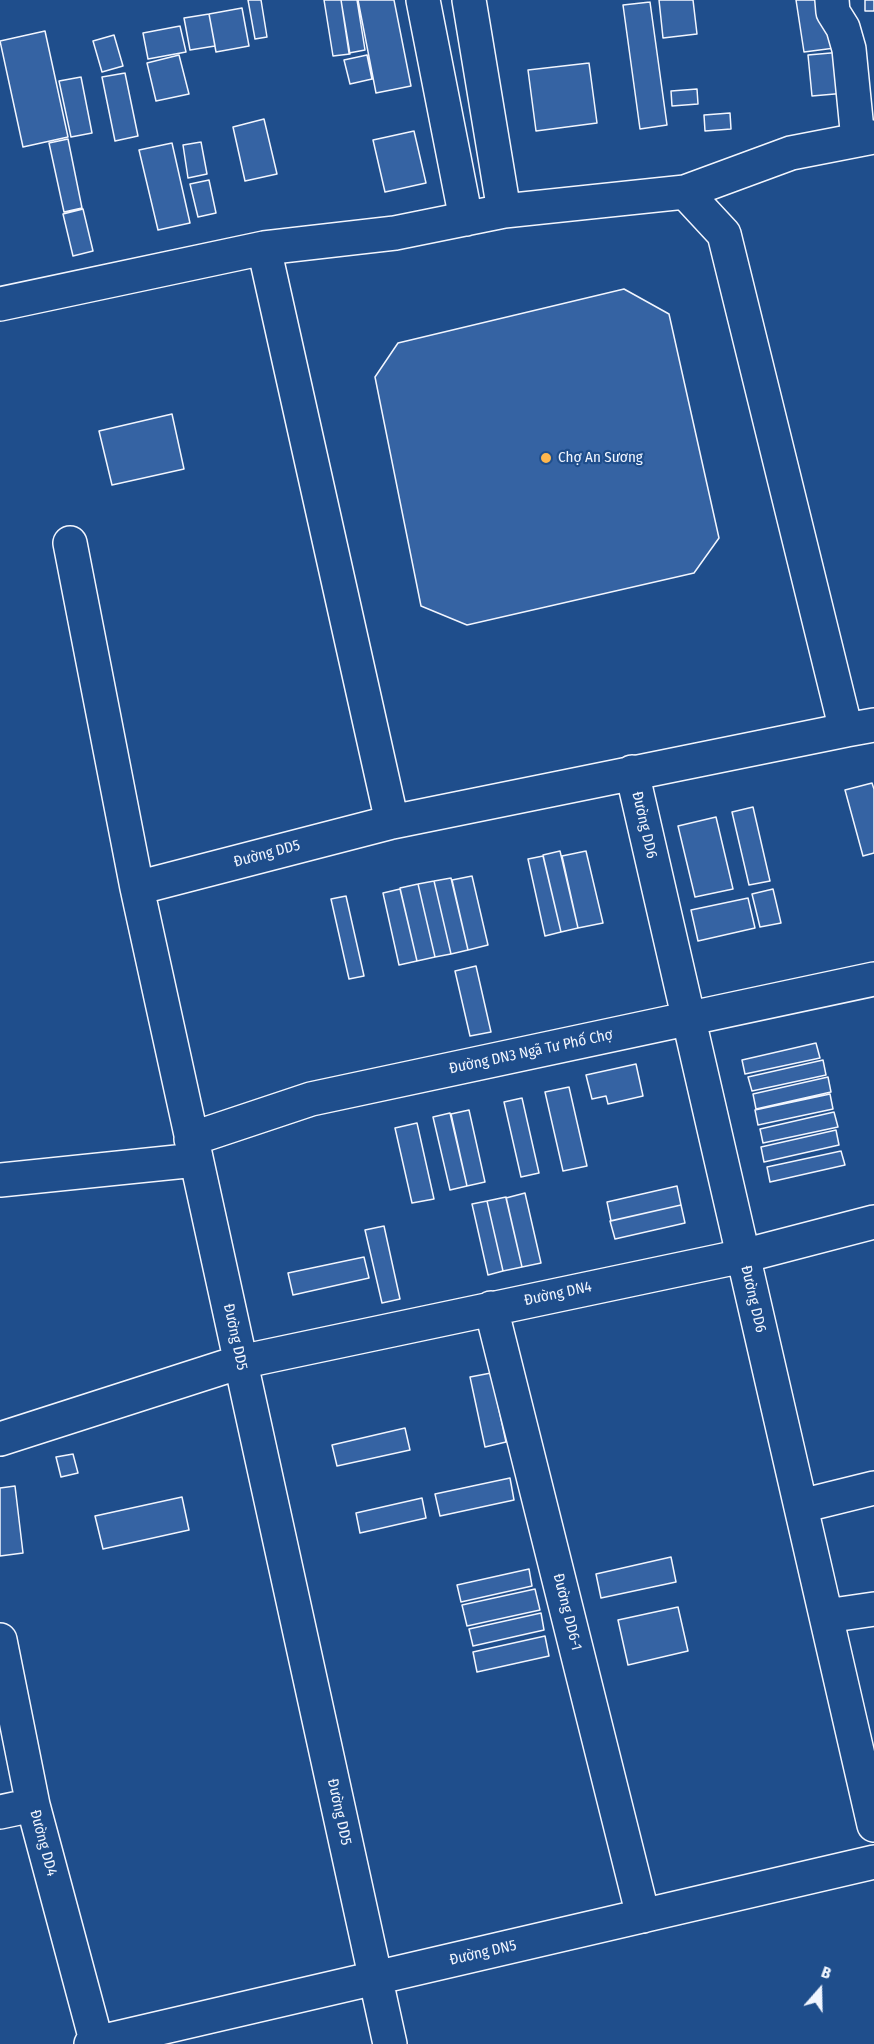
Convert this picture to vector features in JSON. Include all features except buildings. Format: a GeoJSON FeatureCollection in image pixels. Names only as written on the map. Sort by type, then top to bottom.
{"type":"FeatureCollection","features":[{"type":"Feature","properties":{"kind":"street"},"geometry":{"type":"LineString","coordinates":[[423,0],[466,219]]}},
{"type":"Feature","properties":{"kind":"street"},"geometry":{"type":"LineString","coordinates":[[469,0],[504,211]]}},
{"type":"Feature","properties":{"kind":"street"},"geometry":{"type":"LineString","coordinates":[[0,304],[264,248],[395,233],[504,211],[685,192],[791,153],[866,138],[849,49],[843,28],[833,12],[832,0]]}},
{"type":"Feature","properties":{"kind":"street"},"geometry":{"type":"LineString","coordinates":[[685,192],[724,234],[860,727]]}},
{"type":"Feature","properties":{"kind":"street"},"geometry":{"type":"LineString","coordinates":[[264,248],[392,822]]}},
{"type":"Feature","properties":{"kind":"street"},"geometry":{"type":"LineString","coordinates":[[70,543],[137,888]]}},
{"type":"Feature","properties":{"kind":"street","name":"Đường DD5"},"geometry":{"type":"LineString","coordinates":[[390,2044],[137,888],[392,822],[860,727]]}},
{"type":"Feature","properties":{"kind":"street","name":"Đường DD6"},"geometry":{"type":"LineString","coordinates":[[632,772],[874,1825]]}},
{"type":"Feature","properties":{"kind":"street","name":"Đường DN3 Ngã Tư Phố Chợ"},"geometry":{"type":"LineString","coordinates":[[0,1180],[194,1149],[312,1099],[874,979]]}},
{"type":"Feature","properties":{"kind":"street","name":"Đường DN4"},"geometry":{"type":"LineString","coordinates":[[0,1439],[240,1362],[743,1256],[874,1222]]}},
{"type":"Feature","properties":{"kind":"street","name":"Đường DD6-1"},"geometry":{"type":"LineString","coordinates":[[491,1308],[643,1916]]}},
{"type":"Feature","properties":{"kind":"street"},"geometry":{"type":"LineString","coordinates":[[801,1506],[874,1488]]}},
{"type":"Feature","properties":{"kind":"street"},"geometry":{"type":"LineString","coordinates":[[826,1616],[874,1609]]}},
{"type":"Feature","properties":{"kind":"street","name":"Đường DD4"},"geometry":{"type":"LineString","coordinates":[[0,1640],[3,1683],[95,2044]]}},
{"type":"Feature","properties":{"kind":"street"},"geometry":{"type":"LineString","coordinates":[[0,1812],[33,1805]]}},
{"type":"Feature","properties":{"kind":"street","name":"Đường DN5"},"geometry":{"type":"LineString","coordinates":[[95,2044],[874,1862]]}},
{"type":"Feature","properties":{"kind":"place","name":"Chợ An Sương"},"geometry":{"type":"Point","coordinates":[546,458]}}]}
